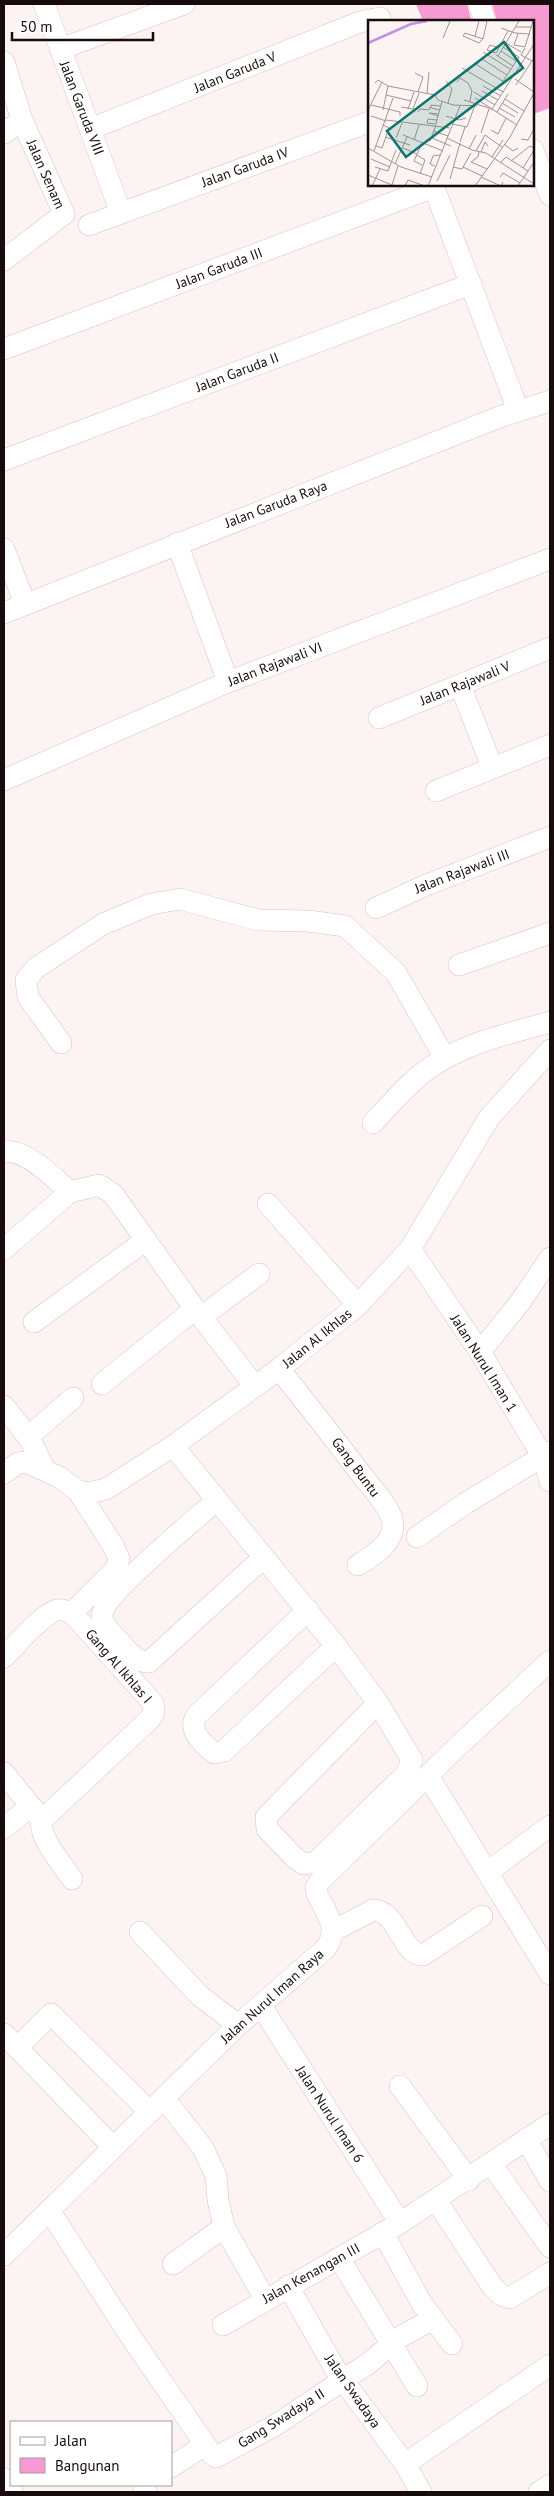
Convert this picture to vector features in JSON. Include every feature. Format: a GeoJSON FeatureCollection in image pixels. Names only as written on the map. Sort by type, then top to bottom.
{"type":"FeatureCollection","features":[{"type":"Feature","properties":{"kind":"street","name":"Jalan Garuda VIII"},"geometry":{"type":"LineString","coordinates":[[44,4],[122,213]]}},
{"type":"Feature","properties":{"kind":"street"},"geometry":{"type":"LineString","coordinates":[[60,49],[184,4]]}},
{"type":"Feature","properties":{"kind":"street"},"geometry":{"type":"LineString","coordinates":[[479,4],[485,20]]}},
{"type":"Feature","properties":{"kind":"street","name":"Jalan Garuda V"},"geometry":{"type":"LineString","coordinates":[[90,129],[379,14]]}},
{"type":"Feature","properties":{"kind":"street","name":"Jalan Senam"},"geometry":{"type":"LineString","coordinates":[[4,62],[22,120],[64,214],[4,260]]}},
{"type":"Feature","properties":{"kind":"street"},"geometry":{"type":"LineString","coordinates":[[4,133],[22,120]]}},
{"type":"Feature","properties":{"kind":"street","name":"Jalan Garuda IV"},"geometry":{"type":"LineString","coordinates":[[89,225],[368,122]]}},
{"type":"Feature","properties":{"kind":"street"},"geometry":{"type":"LineString","coordinates":[[534,153],[550,196]]}},
{"type":"Feature","properties":{"kind":"street"},"geometry":{"type":"LineString","coordinates":[[434,186],[518,410]]}},
{"type":"Feature","properties":{"kind":"street","name":"Jalan Garuda III"},"geometry":{"type":"LineString","coordinates":[[4,349],[434,186]]}},
{"type":"Feature","properties":{"kind":"street","name":"Jalan Garuda II"},"geometry":{"type":"LineString","coordinates":[[4,460],[471,284]]}},
{"type":"Feature","properties":{"kind":"street","name":"Jalan Garuda Raya"},"geometry":{"type":"LineString","coordinates":[[4,613],[176,543],[518,410],[550,401]]}},
{"type":"Feature","properties":{"kind":"street"},"geometry":{"type":"LineString","coordinates":[[176,543],[228,682]]}},
{"type":"Feature","properties":{"kind":"street"},"geometry":{"type":"LineString","coordinates":[[4,549],[25,604]]}},
{"type":"Feature","properties":{"kind":"street","name":"Jalan Rajawali VI"},"geometry":{"type":"LineString","coordinates":[[4,780],[228,682],[550,559]]}},
{"type":"Feature","properties":{"kind":"street","name":"Jalan Rajawali V"},"geometry":{"type":"LineString","coordinates":[[379,718],[550,648]]}},
{"type":"Feature","properties":{"kind":"street"},"geometry":{"type":"LineString","coordinates":[[460,685],[492,767]]}},
{"type":"Feature","properties":{"kind":"street"},"geometry":{"type":"LineString","coordinates":[[436,791],[550,745]]}},
{"type":"Feature","properties":{"kind":"street","name":"Jalan Rajawali III"},"geometry":{"type":"LineString","coordinates":[[376,908],[424,886],[550,837]]}},
{"type":"Feature","properties":{"kind":"street"},"geometry":{"type":"LineString","coordinates":[[61,1043],[28,997],[26,980],[36,968],[103,924],[151,904],[180,899],[258,920],[308,921],[345,926],[396,972],[445,1058]]}},
{"type":"Feature","properties":{"kind":"street"},"geometry":{"type":"LineString","coordinates":[[459,966],[550,933]]}},
{"type":"Feature","properties":{"kind":"street"},"geometry":{"type":"LineString","coordinates":[[373,1123],[422,1075],[445,1058],[472,1045],[550,1022]]}},
{"type":"Feature","properties":{"kind":"street","name":"Jalan Al Ikhlas"},"geometry":{"type":"LineString","coordinates":[[78,1492],[89,1493],[106,1489],[173,1446],[254,1385],[279,1369],[358,1305],[410,1249],[489,1118],[550,1050]]}},
{"type":"Feature","properties":{"kind":"street"},"geometry":{"type":"LineString","coordinates":[[4,1152],[10,1150],[22,1154],[70,1192]]}},
{"type":"Feature","properties":{"kind":"street"},"geometry":{"type":"LineString","coordinates":[[4,1249],[70,1192],[92,1185],[107,1188],[198,1313],[254,1385]]}},
{"type":"Feature","properties":{"kind":"street"},"geometry":{"type":"LineString","coordinates":[[268,1204],[358,1305]]}},
{"type":"Feature","properties":{"kind":"street"},"geometry":{"type":"LineString","coordinates":[[34,1322],[146,1240]]}},
{"type":"Feature","properties":{"kind":"street","name":"Jalan Nurul Iman 1"},"geometry":{"type":"LineString","coordinates":[[410,1249],[546,1454],[550,1481]]}},
{"type":"Feature","properties":{"kind":"street"},"geometry":{"type":"LineString","coordinates":[[480,1352],[520,1301],[550,1258]]}},
{"type":"Feature","properties":{"kind":"street"},"geometry":{"type":"LineString","coordinates":[[102,1384],[198,1313],[259,1274]]}},
{"type":"Feature","properties":{"kind":"street","name":"Gang Buntu"},"geometry":{"type":"LineString","coordinates":[[279,1369],[370,1485],[392,1520],[391,1533],[385,1544],[376,1554],[358,1565]]}},
{"type":"Feature","properties":{"kind":"street"},"geometry":{"type":"LineString","coordinates":[[28,1437],[73,1398]]}},
{"type":"Feature","properties":{"kind":"street"},"geometry":{"type":"LineString","coordinates":[[4,1406],[28,1437],[44,1468]]}},
{"type":"Feature","properties":{"kind":"street"},"geometry":{"type":"LineString","coordinates":[[173,1446],[336,1646],[378,1702],[412,1760],[410,1768],[321,1858],[316,1862],[304,1864],[295,1858],[267,1829],[266,1817],[378,1702]]}},
{"type":"Feature","properties":{"kind":"street"},"geometry":{"type":"LineString","coordinates":[[417,1537],[466,1503],[546,1454]]}},
{"type":"Feature","properties":{"kind":"street"},"geometry":{"type":"LineString","coordinates":[[4,1473],[18,1463],[26,1462],[44,1468],[60,1477],[78,1492],[119,1559],[115,1570],[72,1613],[58,1610],[51,1613],[4,1657]]}},
{"type":"Feature","properties":{"kind":"street"},"geometry":{"type":"LineString","coordinates":[[216,1501],[149,1560],[110,1598],[104,1608],[102,1617],[106,1627],[135,1657],[145,1663],[149,1662],[263,1558]]}},
{"type":"Feature","properties":{"kind":"street"},"geometry":{"type":"LineString","coordinates":[[308,1610],[197,1715],[192,1724],[194,1732],[214,1753],[224,1752],[336,1646]]}},
{"type":"Feature","properties":{"kind":"street","name":"Gang Al Ikhlas I"},"geometry":{"type":"LineString","coordinates":[[36,1813],[150,1719],[154,1712],[152,1700],[72,1613]]}},
{"type":"Feature","properties":{"kind":"street"},"geometry":{"type":"LineString","coordinates":[[482,1916],[423,1955],[414,1953],[384,1912],[378,1910],[374,1910],[333,1931],[317,1894],[317,1885],[428,1776],[550,1661]]}},
{"type":"Feature","properties":{"kind":"street"},"geometry":{"type":"LineString","coordinates":[[4,1773],[36,1813],[42,1834],[72,1879]]}},
{"type":"Feature","properties":{"kind":"street"},"geometry":{"type":"LineString","coordinates":[[428,1776],[550,1974]]}},
{"type":"Feature","properties":{"kind":"street"},"geometry":{"type":"LineString","coordinates":[[4,1828],[36,1813]]}},
{"type":"Feature","properties":{"kind":"street"},"geometry":{"type":"LineString","coordinates":[[488,1872],[550,1826]]}},
{"type":"Feature","properties":{"kind":"street","name":"Jalan Nurul Iman Raya"},"geometry":{"type":"LineString","coordinates":[[6,2248],[50,2210],[238,2025],[325,1949],[331,1942],[333,1931]]}},
{"type":"Feature","properties":{"kind":"street"},"geometry":{"type":"LineString","coordinates":[[140,1932],[199,1995],[238,2025]]}},
{"type":"Feature","properties":{"kind":"street","name":"Jalan Nurul Iman 6"},"geometry":{"type":"LineString","coordinates":[[261,2006],[391,2228],[422,2304],[452,2344]]}},
{"type":"Feature","properties":{"kind":"street"},"geometry":{"type":"LineString","coordinates":[[113,2147],[11,2041],[51,2014],[157,2105],[203,2148],[216,2176],[218,2200],[224,2227],[265,2299]]}},
{"type":"Feature","properties":{"kind":"street"},"geometry":{"type":"LineString","coordinates":[[400,2086],[469,2180]]}},
{"type":"Feature","properties":{"kind":"street","name":"Jalan Kenangan III"},"geometry":{"type":"LineString","coordinates":[[223,2325],[265,2299],[391,2228],[469,2180],[550,2124]]}},
{"type":"Feature","properties":{"kind":"street"},"geometry":{"type":"LineString","coordinates":[[526,2139],[550,2181]]}},
{"type":"Feature","properties":{"kind":"street"},"geometry":{"type":"LineString","coordinates":[[491,2164],[550,2247]]}},
{"type":"Feature","properties":{"kind":"street"},"geometry":{"type":"LineString","coordinates":[[436,2200],[492,2286],[501,2295],[510,2298],[550,2273]]}},
{"type":"Feature","properties":{"kind":"street"},"geometry":{"type":"LineString","coordinates":[[50,2210],[131,2337],[205,2445],[172,2466]]}},
{"type":"Feature","properties":{"kind":"street"},"geometry":{"type":"LineString","coordinates":[[173,2264],[224,2227]]}},
{"type":"Feature","properties":{"kind":"street"},"geometry":{"type":"LineString","coordinates":[[339,2258],[417,2386]]}},
{"type":"Feature","properties":{"kind":"street","name":"Jalan Swadaya"},"geometry":{"type":"LineString","coordinates":[[288,2286],[343,2380],[405,2464],[421,2492]]}},
{"type":"Feature","properties":{"kind":"street"},"geometry":{"type":"LineString","coordinates":[[343,2380],[369,2363],[391,2344],[433,2319]]}},
{"type":"Feature","properties":{"kind":"street"},"geometry":{"type":"LineString","coordinates":[[405,2464],[550,2365]]}},
{"type":"Feature","properties":{"kind":"street","name":"Gang Swadaya II"},"geometry":{"type":"LineString","coordinates":[[205,2445],[216,2457],[262,2433],[343,2380]]}},
{"type":"Feature","properties":{"kind":"street"},"geometry":{"type":"LineString","coordinates":[[4,2479],[12,2492]]}},
{"type":"Feature","properties":{"kind":"street"},"geometry":{"type":"LineString","coordinates":[[539,2492],[550,2485]]}},
{"type":"Feature","properties":{"kind":"building"},"geometry":{"type":"Polygon","coordinates":[[[416,4],[467,4],[471,19],[468,20],[423,20],[416,4]]]}},
{"type":"Feature","properties":{"kind":"building"},"geometry":{"type":"Polygon","coordinates":[[[492,4],[550,4],[550,108],[534,114],[534,20],[497,20],[492,4]]]}}]}
